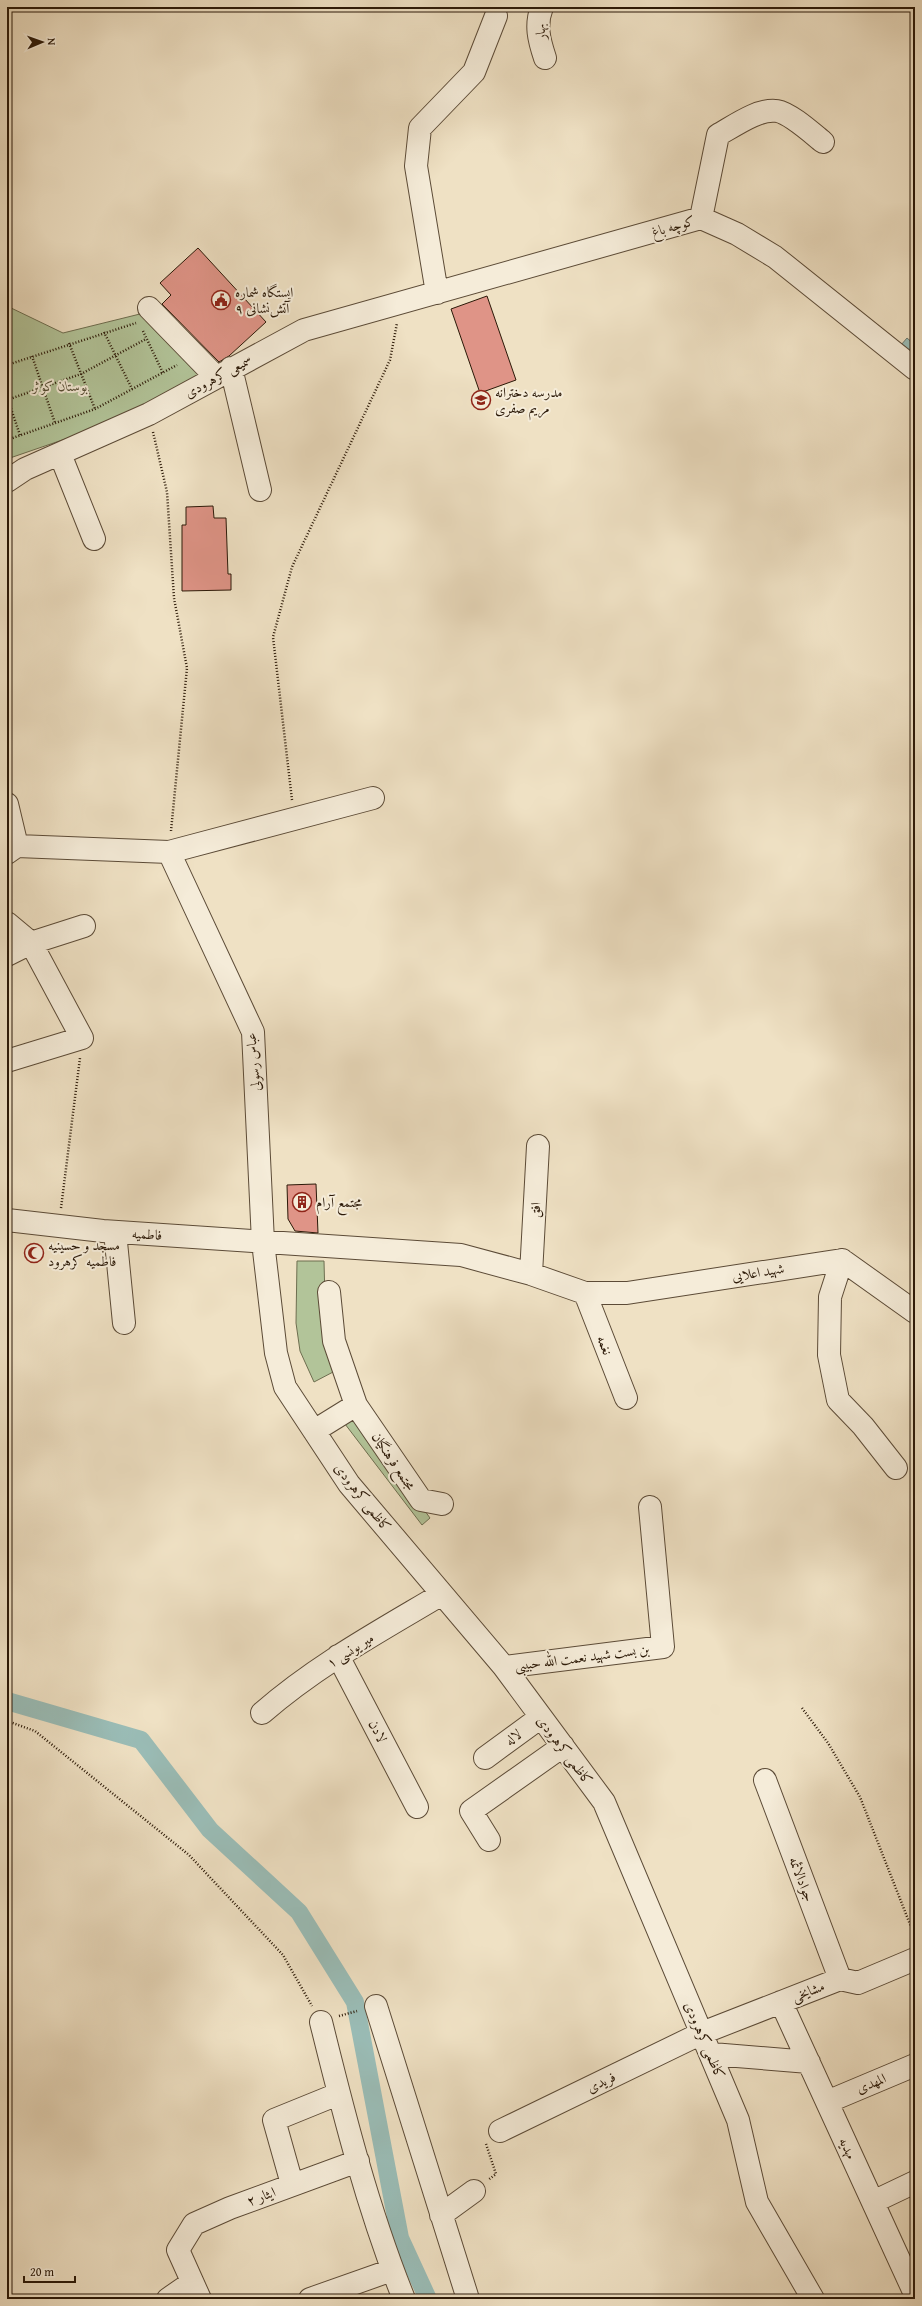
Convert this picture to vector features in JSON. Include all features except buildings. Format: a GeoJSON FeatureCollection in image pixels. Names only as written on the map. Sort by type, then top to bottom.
{"type":"FeatureCollection","features":[{"type":"Feature","properties":{"kind":"street","name":"بهار"},"geometry":{"type":"LineString","coordinates":[[542,7],[538,18],[538,37],[545,58]]}},
{"type":"Feature","properties":{"kind":"street"},"geometry":{"type":"LineString","coordinates":[[437,293],[416,166],[420,128],[474,72],[496,16]]}},
{"type":"Feature","properties":{"kind":"street"},"geometry":{"type":"LineString","coordinates":[[701,218],[718,135],[754,115],[778,111],[795,120],[823,142]]}},
{"type":"Feature","properties":{"kind":"street","name":"کوچه باغ"},"geometry":{"type":"LineString","coordinates":[[437,293],[701,218],[737,234],[774,257],[915,369]]}},
{"type":"Feature","properties":{"kind":"street","name":"سمیعی کرهرودی"},"geometry":{"type":"LineString","coordinates":[[7,481],[25,470],[149,414],[304,330],[437,293]]}},
{"type":"Feature","properties":{"kind":"street"},"geometry":{"type":"LineString","coordinates":[[148,315],[195,355],[224,373],[260,490]]}},
{"type":"Feature","properties":{"kind":"street"},"geometry":{"type":"LineString","coordinates":[[60,454],[94,539]]}},
{"type":"Feature","properties":{"kind":"street"},"geometry":{"type":"LineString","coordinates":[[7,804],[12,849],[169,852],[294,817],[373,798]]}},
{"type":"Feature","properties":{"kind":"street","name":"عباس رسولی"},"geometry":{"type":"LineString","coordinates":[[169,852],[253,1032],[263,1242]]}},
{"type":"Feature","properties":{"kind":"street"},"geometry":{"type":"LineString","coordinates":[[7,923],[31,943],[82,1038],[10,1060]]}},
{"type":"Feature","properties":{"kind":"street"},"geometry":{"type":"LineString","coordinates":[[7,956],[31,943],[84,926]]}},
{"type":"Feature","properties":{"kind":"street","name":"افق"},"geometry":{"type":"LineString","coordinates":[[531,1274],[538,1146]]}},
{"type":"Feature","properties":{"kind":"street","name":"فاطمیه"},"geometry":{"type":"LineString","coordinates":[[7,1220],[115,1232],[461,1255],[531,1274]]}},
{"type":"Feature","properties":{"kind":"street"},"geometry":{"type":"LineString","coordinates":[[115,1232],[124,1323]]}},
{"type":"Feature","properties":{"kind":"street","name":"کاظمی کرهرودی"},"geometry":{"type":"LineString","coordinates":[[263,1242],[276,1353],[285,1387],[349,1484],[504,1667],[604,1802],[712,2054],[738,2120],[757,2202],[813,2299]]}},
{"type":"Feature","properties":{"kind":"street"},"geometry":{"type":"LineString","coordinates":[[896,1468],[863,1426],[838,1400],[829,1355],[830,1297],[842,1260],[915,1312]]}},
{"type":"Feature","properties":{"kind":"street","name":"شهید اعلایی"},"geometry":{"type":"LineString","coordinates":[[531,1274],[585,1293],[627,1293],[842,1260]]}},
{"type":"Feature","properties":{"kind":"street","name":"مجتمع فرهنگیان"},"geometry":{"type":"LineString","coordinates":[[329,1292],[334,1341],[356,1405],[421,1500],[442,1504]]}},
{"type":"Feature","properties":{"kind":"street","name":"نغمه"},"geometry":{"type":"LineString","coordinates":[[585,1293],[626,1398]]}},
{"type":"Feature","properties":{"kind":"street"},"geometry":{"type":"LineString","coordinates":[[314,1430],[356,1405]]}},
{"type":"Feature","properties":{"kind":"street","name":"بن بست شهید نعمت الله حبیبی"},"geometry":{"type":"LineString","coordinates":[[504,1667],[663,1647],[650,1507]]}},
{"type":"Feature","properties":{"kind":"street","name":"میر یونسی ۱"},"geometry":{"type":"LineString","coordinates":[[262,1713],[294,1685],[338,1656],[442,1594]]}},
{"type":"Feature","properties":{"kind":"street","name":"لادن"},"geometry":{"type":"LineString","coordinates":[[338,1656],[417,1807]]}},
{"type":"Feature","properties":{"kind":"street","name":"لاله"},"geometry":{"type":"LineString","coordinates":[[485,1758],[541,1717]]}},
{"type":"Feature","properties":{"kind":"street"},"geometry":{"type":"LineString","coordinates":[[489,1840],[471,1811],[563,1746]]}},
{"type":"Feature","properties":{"kind":"street","name":"جوادالائمه"},"geometry":{"type":"LineString","coordinates":[[764,1780],[840,1979]]}},
{"type":"Feature","properties":{"kind":"street","name":"مشایخی"},"geometry":{"type":"LineString","coordinates":[[702,2033],[840,1979],[858,1983],[915,1959]]}},
{"type":"Feature","properties":{"kind":"street","name":"مهدیه"},"geometry":{"type":"LineString","coordinates":[[781,2002],[915,2294]]}},
{"type":"Feature","properties":{"kind":"street"},"geometry":{"type":"LineString","coordinates":[[376,2006],[468,2299]]}},
{"type":"Feature","properties":{"kind":"street"},"geometry":{"type":"LineString","coordinates":[[321,2022],[338,2094],[358,2161],[392,2270],[404,2299]]}},
{"type":"Feature","properties":{"kind":"street","name":"فریدی"},"geometry":{"type":"LineString","coordinates":[[500,2131],[702,2033]]}},
{"type":"Feature","properties":{"kind":"street"},"geometry":{"type":"LineString","coordinates":[[712,2054],[808,2062]]}},
{"type":"Feature","properties":{"kind":"street","name":"المهدی"},"geometry":{"type":"LineString","coordinates":[[826,2102],[915,2065]]}},
{"type":"Feature","properties":{"kind":"street"},"geometry":{"type":"LineString","coordinates":[[292,2184],[274,2120],[338,2094]]}},
{"type":"Feature","properties":{"kind":"street","name":"ایثار ۲"},"geometry":{"type":"LineString","coordinates":[[196,2291],[178,2250],[194,2224],[292,2184],[358,2161]]}},
{"type":"Feature","properties":{"kind":"street"},"geometry":{"type":"LineString","coordinates":[[873,2202],[915,2182]]}},
{"type":"Feature","properties":{"kind":"street"},"geometry":{"type":"LineString","coordinates":[[441,2215],[474,2191]]}},
{"type":"Feature","properties":{"kind":"street"},"geometry":{"type":"LineString","coordinates":[[310,2299],[392,2270]]}},
{"type":"Feature","properties":{"kind":"street"},"geometry":{"type":"LineString","coordinates":[[168,2299],[196,2291]]}},
{"type":"Feature","properties":{"kind":"path"},"geometry":{"type":"LineString","coordinates":[[294,817],[273,637],[292,567],[390,360],[400,303]]}},
{"type":"Feature","properties":{"kind":"path"},"geometry":{"type":"LineString","coordinates":[[7,365],[104,332],[148,315],[146,339],[163,373]]}},
{"type":"Feature","properties":{"kind":"path"},"geometry":{"type":"LineString","coordinates":[[104,332],[132,389]]}},
{"type":"Feature","properties":{"kind":"path"},"geometry":{"type":"LineString","coordinates":[[20,435],[7,400],[81,374],[146,339]]}},
{"type":"Feature","properties":{"kind":"path"},"geometry":{"type":"LineString","coordinates":[[69,343],[95,409]]}},
{"type":"Feature","properties":{"kind":"path"},"geometry":{"type":"LineString","coordinates":[[7,440],[95,409],[195,355]]}},
{"type":"Feature","properties":{"kind":"path"},"geometry":{"type":"LineString","coordinates":[[32,356],[55,423]]}},
{"type":"Feature","properties":{"kind":"path"},"geometry":{"type":"LineString","coordinates":[[149,414],[167,492],[174,598],[187,668],[169,852]]}},
{"type":"Feature","properties":{"kind":"path"},"geometry":{"type":"LineString","coordinates":[[59,1226],[82,1038]]}},
{"type":"Feature","properties":{"kind":"path"},"geometry":{"type":"LineString","coordinates":[[802,1708],[828,1742],[860,1797],[915,1937]]}},
{"type":"Feature","properties":{"kind":"path"},"geometry":{"type":"LineString","coordinates":[[7,1721],[35,1731],[189,1855],[282,1954],[321,2022]]}},
{"type":"Feature","properties":{"kind":"path"},"geometry":{"type":"LineString","coordinates":[[474,2191],[496,2174],[484,2138],[500,2131]]}},
{"type":"Feature","properties":{"kind":"green space","name":"بوستان کوثر"},"geometry":{"type":"Polygon","coordinates":[[[7,306],[63,333],[144,313],[206,373],[109,424],[7,459],[7,306]]]}},
{"type":"Feature","properties":{"kind":"green space"},"geometry":{"type":"Polygon","coordinates":[[[297,1261],[324,1261],[326,1339],[335,1371],[314,1382],[300,1351],[296,1323],[297,1261]]]}},
{"type":"Feature","properties":{"kind":"green space"},"geometry":{"type":"Polygon","coordinates":[[[356,1415],[430,1518],[422,1525],[345,1424],[356,1415]]]}},
{"type":"Feature","properties":{"kind":"water"},"geometry":{"type":"Polygon","coordinates":[[[907,338],[915,345],[915,361],[901,345],[907,338]]]}},
{"type":"Feature","properties":{"kind":"waterway"},"geometry":{"type":"LineString","coordinates":[[7,1701],[141,1740],[210,1830],[299,1912],[355,2002],[400,2238],[428,2299]]}},
{"type":"Feature","properties":{"kind":"place","name":"ایستگاه شماره ۹ آتش‌نشانی"},"geometry":{"type":"Point","coordinates":[221,300]}},
{"type":"Feature","properties":{"kind":"place","name":"مدرسه دخترانه مریم صفری"},"geometry":{"type":"Point","coordinates":[481,400]}},
{"type":"Feature","properties":{"kind":"place","name":"مجتمع آرام"},"geometry":{"type":"Point","coordinates":[302,1202]}},
{"type":"Feature","properties":{"kind":"place","name":"مسجد و حسینیه فاطمیه کرهرود"},"geometry":{"type":"Point","coordinates":[34,1253]}}]}
